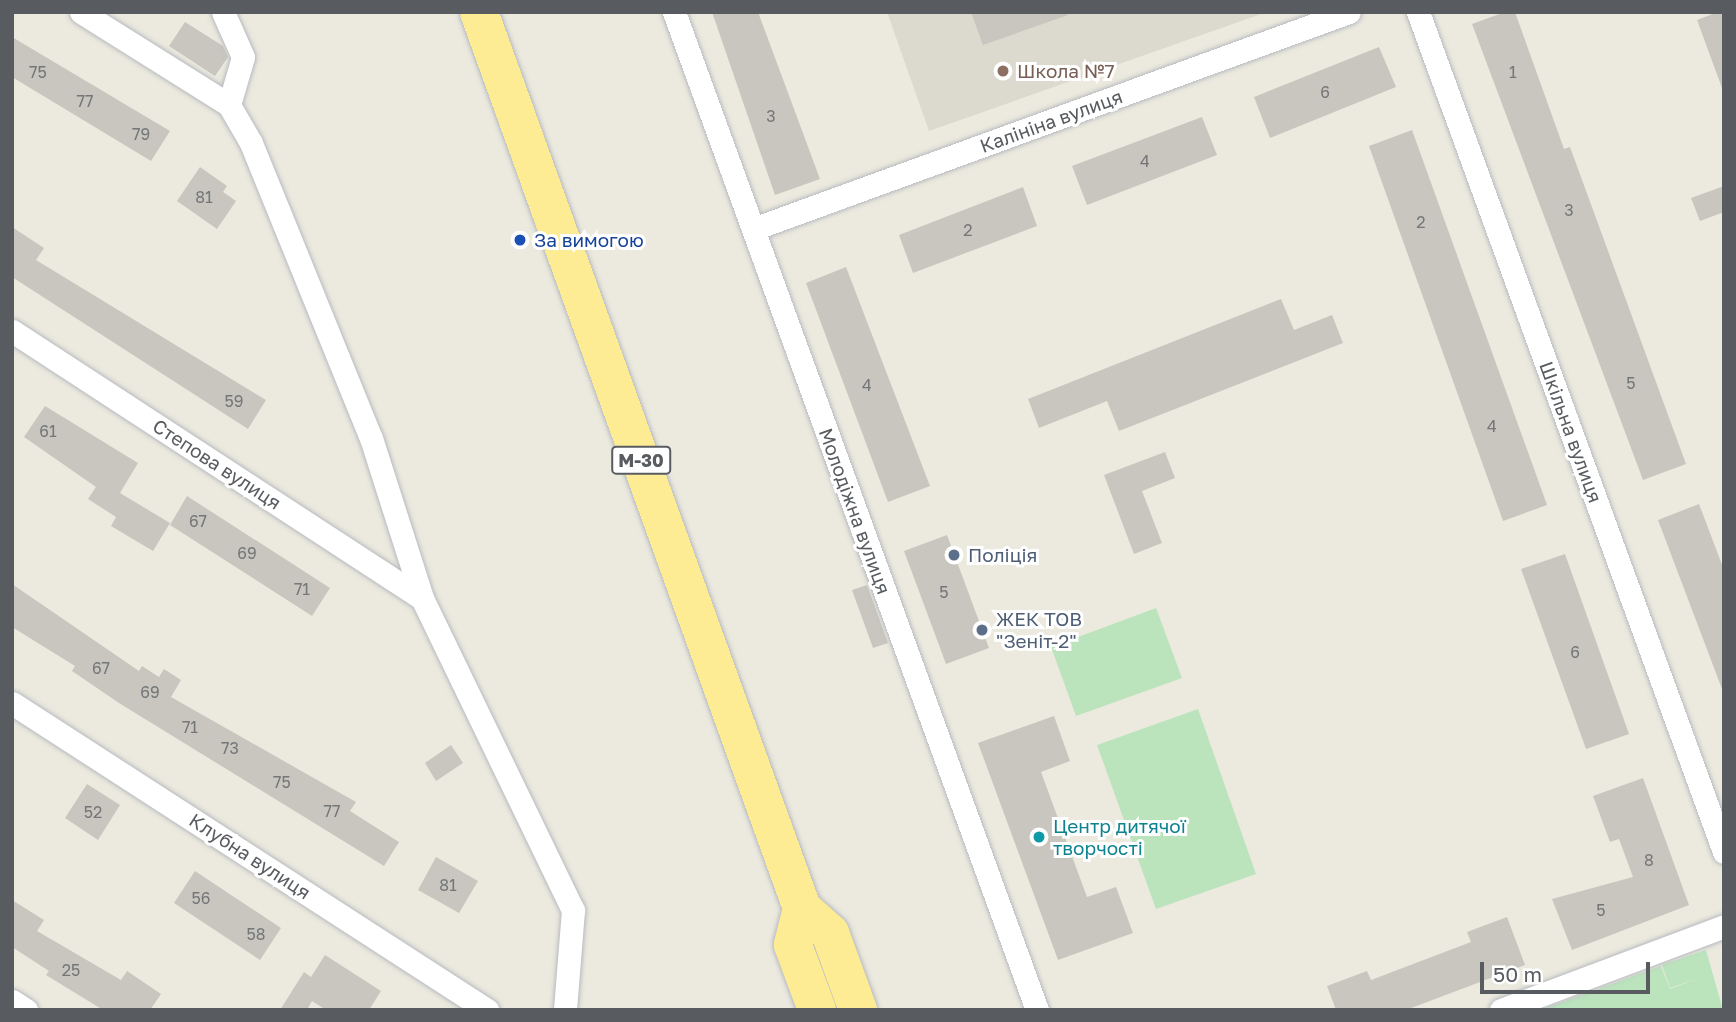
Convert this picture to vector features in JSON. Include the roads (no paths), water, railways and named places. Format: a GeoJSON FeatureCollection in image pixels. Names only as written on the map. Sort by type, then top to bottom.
{"type":"FeatureCollection","features":[{"type":"Feature","properties":{"kind":"highway","name":"М-30"},"geometry":{"type":"LineString","coordinates":[[479,12],[802,908],[830,933],[858,1010]]}},
{"type":"Feature","properties":{"kind":"highway"},"geometry":{"type":"LineString","coordinates":[[802,908],[793,945],[817,1010]]}},
{"type":"Feature","properties":{"kind":"street"},"geometry":{"type":"LineString","coordinates":[[81,12],[229,105],[251,143],[370,438],[422,598],[573,910],[565,1010]]}},
{"type":"Feature","properties":{"kind":"street"},"geometry":{"type":"LineString","coordinates":[[223,12],[243,57],[229,105]]}},
{"type":"Feature","properties":{"kind":"street","name":"Молодіжна вулиця"},"geometry":{"type":"LineString","coordinates":[[674,12],[1037,1010]]}},
{"type":"Feature","properties":{"kind":"street","name":"Калініна вулиця"},"geometry":{"type":"LineString","coordinates":[[753,229],[1349,12]]}},
{"type":"Feature","properties":{"kind":"street","name":"Шкільна вулиця"},"geometry":{"type":"LineString","coordinates":[[1418,12],[1724,852]]}},
{"type":"Feature","properties":{"kind":"street","name":"Степова вулиця"},"geometry":{"type":"LineString","coordinates":[[12,331],[422,598]]}},
{"type":"Feature","properties":{"kind":"street","name":"Клубна вулиця"},"geometry":{"type":"LineString","coordinates":[[12,703],[487,1010]]}},
{"type":"Feature","properties":{"kind":"street"},"geometry":{"type":"LineString","coordinates":[[1502,1010],[1724,926]]}},
{"type":"Feature","properties":{"kind":"street"},"geometry":{"type":"LineString","coordinates":[[12,1001],[26,1010]]}},
{"type":"Feature","properties":{"kind":"place","name":"Школа №7"},"geometry":{"type":"Point","coordinates":[1003,71]}},
{"type":"Feature","properties":{"kind":"place","name":"За вимогою"},"geometry":{"type":"Point","coordinates":[520,240]}},
{"type":"Feature","properties":{"kind":"place","name":"Поліція"},"geometry":{"type":"Point","coordinates":[954,555]}},
{"type":"Feature","properties":{"kind":"place","name":"ЖЕК ТОВ \"Зеніт-2\""},"geometry":{"type":"Point","coordinates":[982,630]}},
{"type":"Feature","properties":{"kind":"place","name":"Центр дитячої творчості"},"geometry":{"type":"Point","coordinates":[1039,837]}}]}
